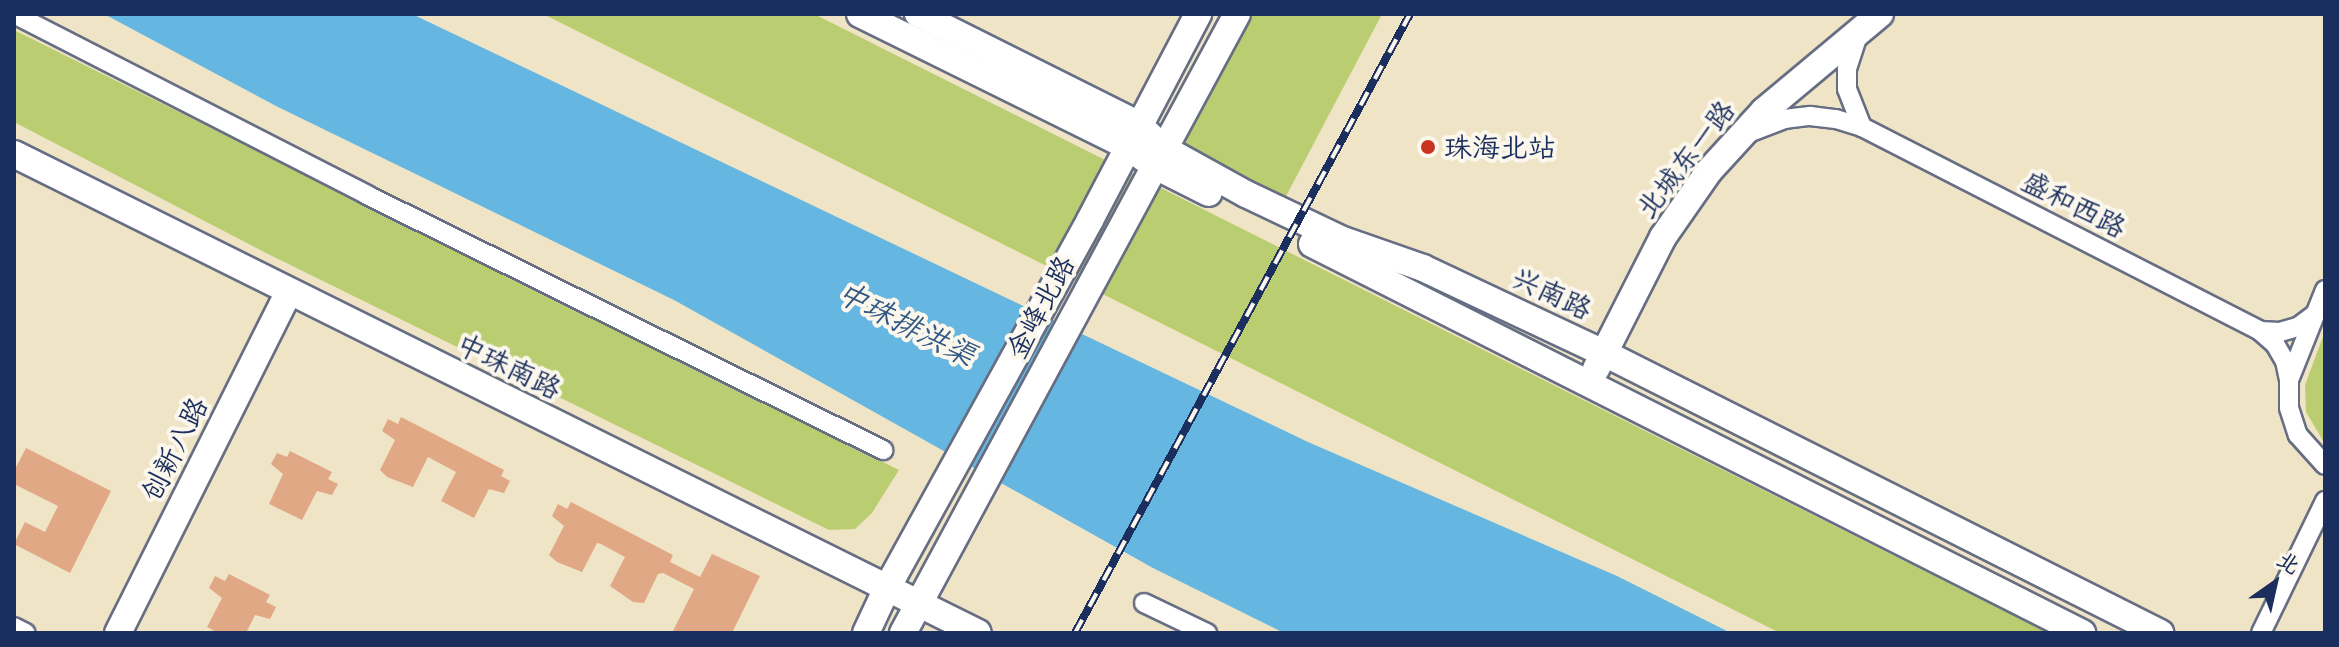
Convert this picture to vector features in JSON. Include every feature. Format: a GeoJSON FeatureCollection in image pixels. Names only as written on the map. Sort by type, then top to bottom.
{"type":"FeatureCollection","features":[{"type":"Feature","properties":{"kind":"street"},"geometry":{"type":"LineString","coordinates":[[14,14],[367,195],[883,450]]}},
{"type":"Feature","properties":{"kind":"street","name":"兴南路"},"geometry":{"type":"LineString","coordinates":[[918,14],[1133,135],[1159,157],[1588,383],[2082,633]]}},
{"type":"Feature","properties":{"kind":"street","name":"金峰北路"},"geometry":{"type":"LineString","coordinates":[[866,633],[887,588],[1090,220],[1198,14]]}},
{"type":"Feature","properties":{"kind":"street","name":"金峰北路"},"geometry":{"type":"LineString","coordinates":[[903,633],[1237,14]]}},
{"type":"Feature","properties":{"kind":"street","name":"兴南路"},"geometry":{"type":"LineString","coordinates":[[877,18],[1133,135]]}},
{"type":"Feature","properties":{"kind":"street"},"geometry":{"type":"LineString","coordinates":[[1862,127],[1847,89],[1851,48],[1870,22]]}},
{"type":"Feature","properties":{"kind":"street","name":"北城东一路"},"geometry":{"type":"LineString","coordinates":[[1588,383],[1663,237],[1701,182],[1735,140],[1794,84],[1870,22]]}},
{"type":"Feature","properties":{"kind":"street","name":"盛和西路"},"geometry":{"type":"LineString","coordinates":[[1735,140],[1758,127],[1797,118],[1836,119],[1862,127],[2260,331],[2275,344],[2285,361],[2289,380]]}},
{"type":"Feature","properties":{"kind":"street","name":"中珠南路"},"geometry":{"type":"LineString","coordinates":[[14,154],[288,293],[978,633]]}},
{"type":"Feature","properties":{"kind":"street","name":"兴南路"},"geometry":{"type":"LineString","coordinates":[[1159,157],[1343,240],[1423,268],[1604,353],[2160,633]]}},
{"type":"Feature","properties":{"kind":"street"},"geometry":{"type":"LineString","coordinates":[[2325,290],[2289,380],[2289,408],[2298,435],[2315,458],[2325,465]]}},
{"type":"Feature","properties":{"kind":"street","name":"创新八路"},"geometry":{"type":"LineString","coordinates":[[118,633],[288,293]]}},
{"type":"Feature","properties":{"kind":"street"},"geometry":{"type":"LineString","coordinates":[[2260,331],[2289,330],[2314,315]]}},
{"type":"Feature","properties":{"kind":"street"},"geometry":{"type":"LineString","coordinates":[[2261,633],[2325,501]]}},
{"type":"Feature","properties":{"kind":"street"},"geometry":{"type":"LineString","coordinates":[[1144,603],[1207,633]]}},
{"type":"Feature","properties":{"kind":"street"},"geometry":{"type":"LineString","coordinates":[[14,627],[26,633]]}},
{"type":"Feature","properties":{"kind":"green space"},"geometry":{"type":"Polygon","coordinates":[[[543,14],[814,14],[2048,633],[1780,633],[543,14]]]}},
{"type":"Feature","properties":{"kind":"green space"},"geometry":{"type":"Polygon","coordinates":[[[1249,14],[1382,14],[1283,202],[1177,144],[1249,14]]]}},
{"type":"Feature","properties":{"kind":"green space"},"geometry":{"type":"Polygon","coordinates":[[[14,30],[899,470],[872,513],[855,529],[829,530],[266,253],[14,122],[14,30]]]}},
{"type":"Feature","properties":{"kind":"green space"},"geometry":{"type":"Polygon","coordinates":[[[2325,331],[2325,444],[2306,412],[2305,385],[2325,331]]]}},
{"type":"Feature","properties":{"kind":"water","name":"中珠排洪渠"},"geometry":{"type":"Polygon","coordinates":[[[104,14],[412,14],[1308,442],[1617,576],[1731,633],[1284,633],[1153,568],[674,300],[276,106],[104,14]]]}},
{"type":"Feature","properties":{"kind":"building"},"geometry":{"type":"Polygon","coordinates":[[[401,417],[504,470],[501,476],[510,481],[504,493],[489,489],[474,518],[441,501],[456,472],[428,457],[413,487],[387,477],[380,470],[395,440],[382,431],[388,419],[398,424],[401,417]]]}},
{"type":"Feature","properties":{"kind":"building"},"geometry":{"type":"Polygon","coordinates":[[[26,448],[111,491],[70,573],[14,544],[25,522],[45,532],[58,506],[14,484],[14,471],[26,448]]]}},
{"type":"Feature","properties":{"kind":"building"},"geometry":{"type":"Polygon","coordinates":[[[290,451],[332,472],[328,479],[338,484],[332,495],[317,491],[302,520],[269,504],[283,474],[271,464],[277,453],[287,457],[290,451]]]}},
{"type":"Feature","properties":{"kind":"building"},"geometry":{"type":"Polygon","coordinates":[[[571,502],[673,555],[670,562],[700,577],[712,554],[760,576],[732,633],[672,633],[694,589],[663,573],[658,574],[644,603],[633,602],[610,586],[625,557],[601,544],[597,543],[582,572],[557,562],[549,555],[564,526],[552,516],[558,504],[567,509],[571,502]]]}},
{"type":"Feature","properties":{"kind":"building"},"geometry":{"type":"Polygon","coordinates":[[[229,574],[270,595],[266,602],[276,607],[270,619],[255,615],[246,633],[218,633],[207,627],[222,598],[209,588],[215,576],[225,581],[229,574]]]}},
{"type":"Feature","properties":{"kind":"railway"},"geometry":{"type":"LineString","coordinates":[[1075,633],[1410,14]]}},
{"type":"Feature","properties":{"kind":"place","name":"珠海北站"},"geometry":{"type":"Point","coordinates":[1428,147]}}]}
